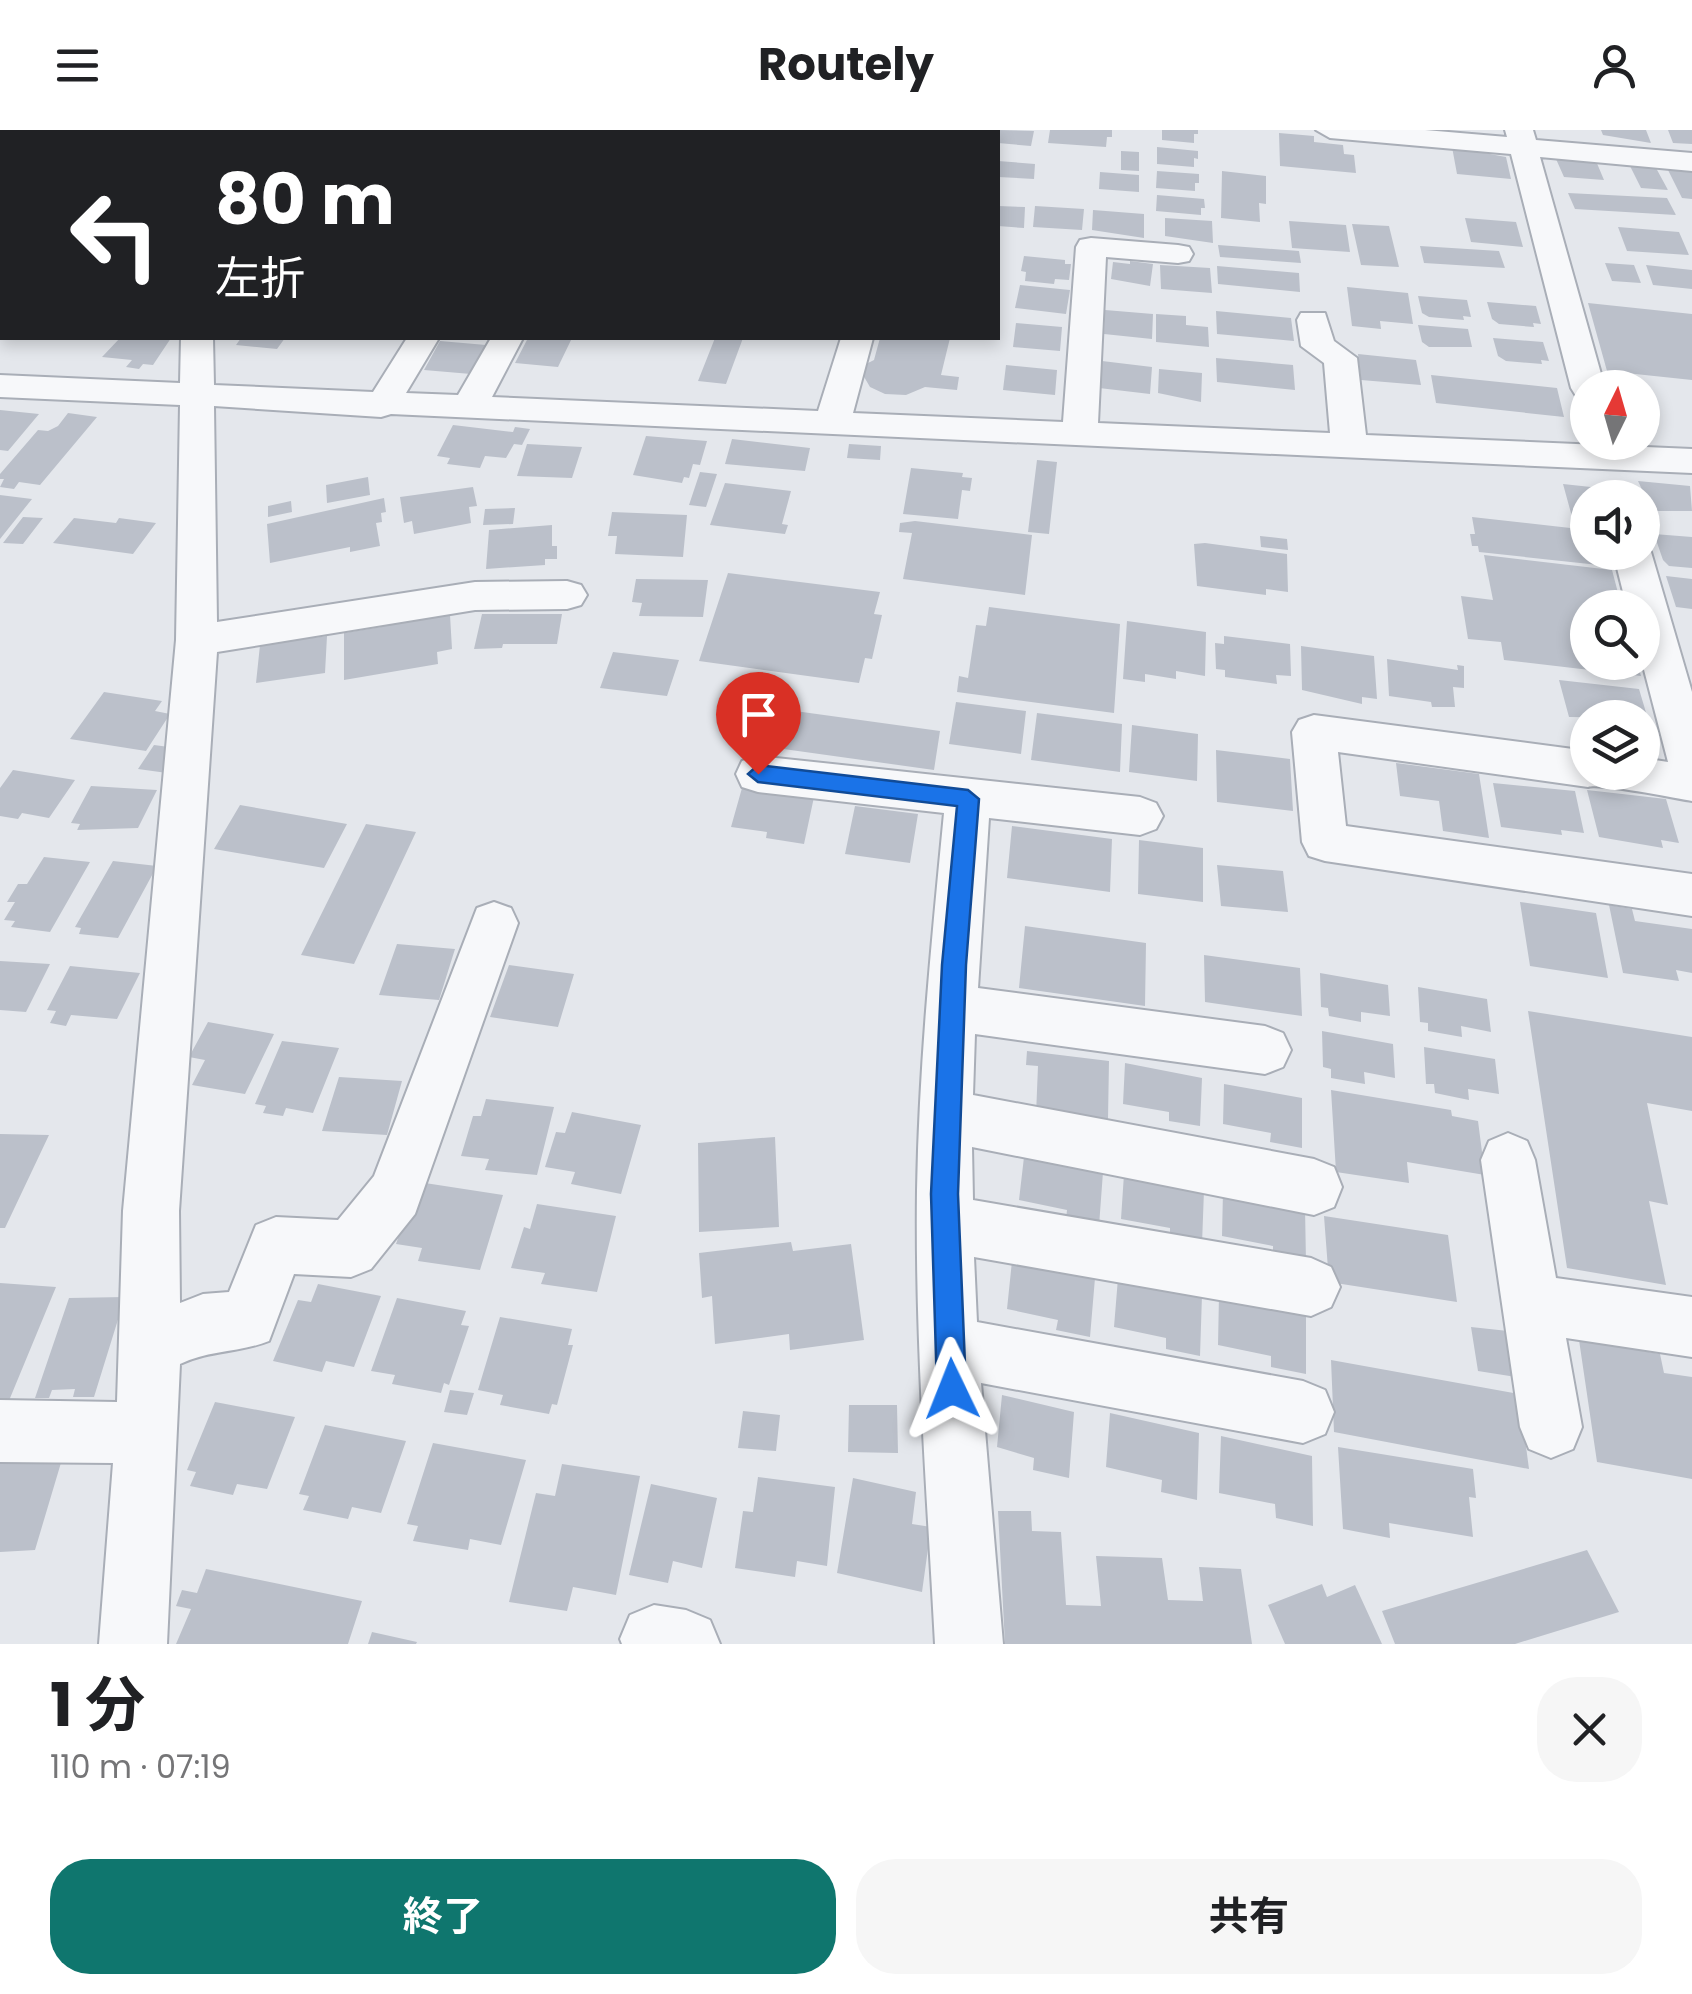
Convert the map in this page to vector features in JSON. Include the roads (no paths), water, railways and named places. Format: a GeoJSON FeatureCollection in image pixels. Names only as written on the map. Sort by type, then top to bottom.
{"type":"FeatureCollection","features":[{"type":"Feature","properties":{"kind":"street"},"geometry":{"type":"LineString","coordinates":[[1330,130],[1521,139],[1692,162]]}},
{"type":"Feature","properties":{"kind":"street"},"geometry":{"type":"LineString","coordinates":[[1521,139],[1583,370]]}},
{"type":"Feature","properties":{"kind":"street"},"geometry":{"type":"LineString","coordinates":[[1080,436],[1091,248],[1178,254]]}},
{"type":"Feature","properties":{"kind":"street"},"geometry":{"type":"LineString","coordinates":[[1314,320],[1318,346],[1340,358],[1349,448]]}},
{"type":"Feature","properties":{"kind":"street"},"geometry":{"type":"LineString","coordinates":[[133,1644],[150,1346],[151,1211],[197,640],[197,340]]}},
{"type":"Feature","properties":{"kind":"street"},"geometry":{"type":"LineString","coordinates":[[380,406],[422,340]]}},
{"type":"Feature","properties":{"kind":"street"},"geometry":{"type":"LineString","coordinates":[[469,407],[506,340]]}},
{"type":"Feature","properties":{"kind":"street"},"geometry":{"type":"LineString","coordinates":[[832,424],[856,340]]}},
{"type":"Feature","properties":{"kind":"street"},"geometry":{"type":"LineString","coordinates":[[0,386],[1349,448],[1570,450]]}},
{"type":"Feature","properties":{"kind":"street"},"geometry":{"type":"LineString","coordinates":[[1660,457],[1692,461]]}},
{"type":"Feature","properties":{"kind":"street"},"geometry":{"type":"LineString","coordinates":[[197,640],[476,596],[567,595]]}},
{"type":"Feature","properties":{"kind":"street"},"geometry":{"type":"LineString","coordinates":[[1660,621],[1692,626]]}},
{"type":"Feature","properties":{"kind":"street"},"geometry":{"type":"LineString","coordinates":[[1660,653],[1692,769]]}},
{"type":"Feature","properties":{"kind":"street"},"geometry":{"type":"LineString","coordinates":[[1570,767],[1314,732],[1325,842],[1692,896]]}},
{"type":"Feature","properties":{"kind":"street"},"geometry":{"type":"LineString","coordinates":[[758,774],[1140,816]]}},
{"type":"Feature","properties":{"kind":"street"},"geometry":{"type":"LineString","coordinates":[[1660,779],[1692,783]]}},
{"type":"Feature","properties":{"kind":"street"},"geometry":{"type":"LineString","coordinates":[[968,799],[952,1008],[946,1224],[970,1644]]}},
{"type":"Feature","properties":{"kind":"street"},"geometry":{"type":"LineString","coordinates":[[150,1346],[203,1323],[248,1320],[276,1245],[350,1249],[362,1235],[395,1194],[494,923]]}},
{"type":"Feature","properties":{"kind":"street"},"geometry":{"type":"LineString","coordinates":[[952,1008],[1265,1050]]}},
{"type":"Feature","properties":{"kind":"street"},"geometry":{"type":"LineString","coordinates":[[948,1116],[1314,1187]]}},
{"type":"Feature","properties":{"kind":"street"},"geometry":{"type":"LineString","coordinates":[[1508,1160],[1551,1427]]}},
{"type":"Feature","properties":{"kind":"street"},"geometry":{"type":"LineString","coordinates":[[946,1224],[1311,1287]]}},
{"type":"Feature","properties":{"kind":"street"},"geometry":{"type":"LineString","coordinates":[[1530,1303],[1692,1327]]}},
{"type":"Feature","properties":{"kind":"street"},"geometry":{"type":"LineString","coordinates":[[950,1346],[1303,1412]]}},
{"type":"Feature","properties":{"kind":"street"},"geometry":{"type":"LineString","coordinates":[[0,1432],[143,1433]]}}]}
